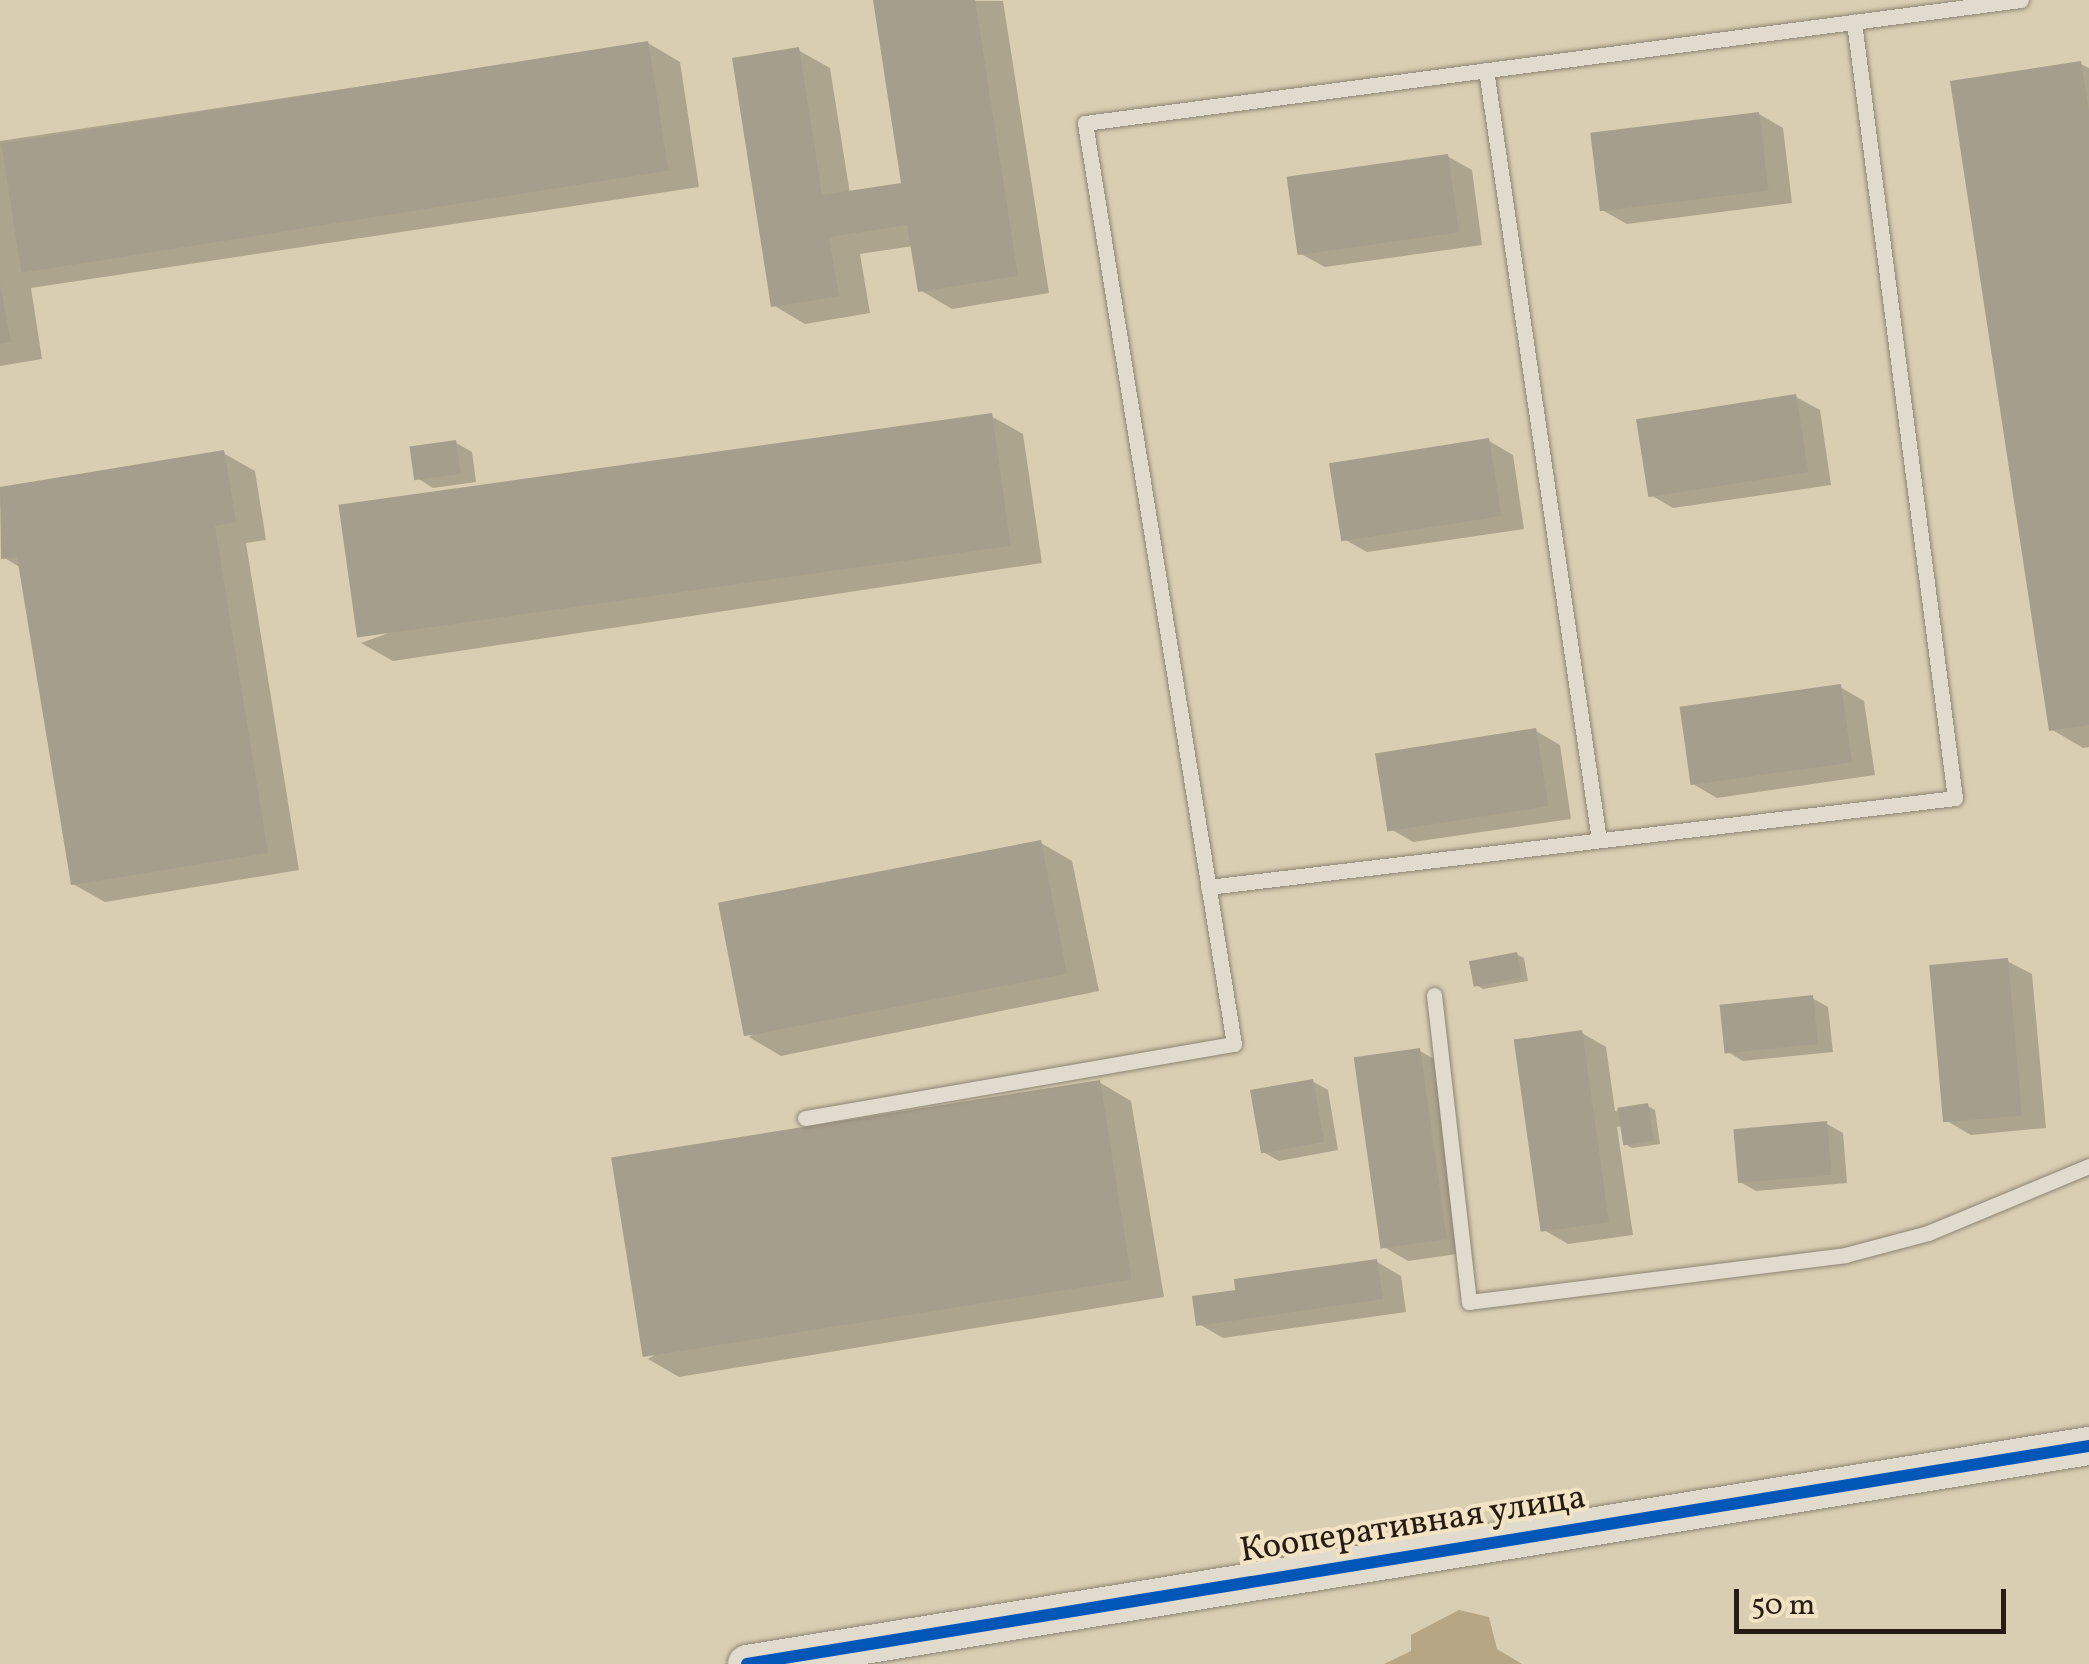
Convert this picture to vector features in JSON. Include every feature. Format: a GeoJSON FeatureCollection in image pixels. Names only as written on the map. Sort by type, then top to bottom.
{"type":"FeatureCollection","features":[{"type":"Feature","properties":{"kind":"street","name":"Кооперативная улица"},"geometry":{"type":"LineString","coordinates":[[747,1664],[2089,1446]]}},
{"type":"Feature","properties":{"kind":"lane"},"geometry":{"type":"LineString","coordinates":[[805,1118],[1234,1044],[1085,123],[2020,0]]}},
{"type":"Feature","properties":{"kind":"lane"},"geometry":{"type":"LineString","coordinates":[[1208,886],[1955,798],[1854,22]]}},
{"type":"Feature","properties":{"kind":"lane"},"geometry":{"type":"LineString","coordinates":[[1486,70],[1599,840]]}},
{"type":"Feature","properties":{"kind":"lane"},"geometry":{"type":"LineString","coordinates":[[1434,995],[1469,1302],[1845,1255],[1928,1233],[2089,1166]]}},
{"type":"Feature","properties":{"kind":"shaded area"},"geometry":{"type":"Polygon","coordinates":[[[1459,1610],[1489,1617],[1497,1649],[1522,1664],[1384,1664],[1411,1651],[1411,1635],[1459,1610]]]}},
{"type":"Feature","properties":{"kind":"building"},"geometry":{"type":"Polygon","coordinates":[[[873,0],[975,0],[1018,276],[918,292],[907,225],[829,237],[839,296],[771,307],[732,58],[799,47],[822,195],[901,183],[873,0]]]}},
{"type":"Feature","properties":{"kind":"building"},"geometry":{"type":"Polygon","coordinates":[[[648,41],[668,170],[22,273],[1,143],[648,41]]]}},
{"type":"Feature","properties":{"kind":"building"},"geometry":{"type":"Polygon","coordinates":[[[2081,61],[2089,113],[2089,725],[2049,731],[1950,81],[2081,61]]]}},
{"type":"Feature","properties":{"kind":"building"},"geometry":{"type":"Polygon","coordinates":[[[1759,112],[1769,190],[1600,211],[1590,133],[1759,112]]]}},
{"type":"Feature","properties":{"kind":"building"},"geometry":{"type":"Polygon","coordinates":[[[1448,154],[1459,232],[1298,255],[1287,177],[1448,154]]]}},
{"type":"Feature","properties":{"kind":"building"},"geometry":{"type":"Polygon","coordinates":[[[0,284],[11,342],[0,344],[0,284]]]}},
{"type":"Feature","properties":{"kind":"building"},"geometry":{"type":"Polygon","coordinates":[[[1796,394],[1808,472],[1648,497],[1636,419],[1796,394]]]}},
{"type":"Feature","properties":{"kind":"building"},"geometry":{"type":"Polygon","coordinates":[[[992,413],[1011,546],[357,638],[338,505],[992,413]]]}},
{"type":"Feature","properties":{"kind":"building"},"geometry":{"type":"Polygon","coordinates":[[[1489,438],[1501,516],[1341,541],[1329,463],[1489,438]]]}},
{"type":"Feature","properties":{"kind":"building"},"geometry":{"type":"Polygon","coordinates":[[[456,440],[461,474],[414,480],[409,447],[456,440]]]}},
{"type":"Feature","properties":{"kind":"building"},"geometry":{"type":"Polygon","coordinates":[[[224,450],[236,522],[215,526],[268,853],[71,885],[17,557],[1,559],[0,487],[224,450]]]}},
{"type":"Feature","properties":{"kind":"building"},"geometry":{"type":"Polygon","coordinates":[[[1841,684],[1852,762],[1691,785],[1680,707],[1841,684]]]}},
{"type":"Feature","properties":{"kind":"building"},"geometry":{"type":"Polygon","coordinates":[[[1536,728],[1548,806],[1387,832],[1375,753],[1536,728]]]}},
{"type":"Feature","properties":{"kind":"building"},"geometry":{"type":"Polygon","coordinates":[[[1041,840],[1067,974],[744,1036],[718,903],[1041,840]]]}},
{"type":"Feature","properties":{"kind":"building"},"geometry":{"type":"Polygon","coordinates":[[[1517,952],[1522,978],[1474,987],[1469,961],[1517,952]]]}},
{"type":"Feature","properties":{"kind":"building"},"geometry":{"type":"Polygon","coordinates":[[[2008,958],[2022,1115],[1943,1122],[1929,965],[2008,958]]]}},
{"type":"Feature","properties":{"kind":"building"},"geometry":{"type":"Polygon","coordinates":[[[1813,995],[1818,1044],[1725,1054],[1720,1005],[1813,995]]]}},
{"type":"Feature","properties":{"kind":"building"},"geometry":{"type":"Polygon","coordinates":[[[1582,1030],[1609,1222],[1541,1232],[1514,1040],[1582,1030]]]}},
{"type":"Feature","properties":{"kind":"building"},"geometry":{"type":"Polygon","coordinates":[[[1420,1048],[1447,1239],[1381,1248],[1354,1057],[1420,1048]]]}},
{"type":"Feature","properties":{"kind":"building"},"geometry":{"type":"Polygon","coordinates":[[[1313,1079],[1324,1142],[1261,1153],[1250,1090],[1313,1079]]]}},
{"type":"Feature","properties":{"kind":"building"},"geometry":{"type":"Polygon","coordinates":[[[1100,1080],[1132,1280],[643,1357],[611,1157],[1100,1080]]]}},
{"type":"Feature","properties":{"kind":"building"},"geometry":{"type":"Polygon","coordinates":[[[1648,1103],[1654,1141],[1623,1145],[1617,1108],[1648,1103]]]}},
{"type":"Feature","properties":{"kind":"building"},"geometry":{"type":"Polygon","coordinates":[[[1827,1121],[1832,1175],[1738,1183],[1733,1129],[1827,1121]]]}},
{"type":"Feature","properties":{"kind":"building"},"geometry":{"type":"Polygon","coordinates":[[[1377,1259],[1383,1299],[1196,1326],[1192,1296],[1235,1290],[1234,1279],[1377,1259]]]}},
{"type":"Feature","properties":{"kind":"cycle path"},"geometry":{"type":"LineString","coordinates":[[747,1664],[2089,1446]]}}]}
